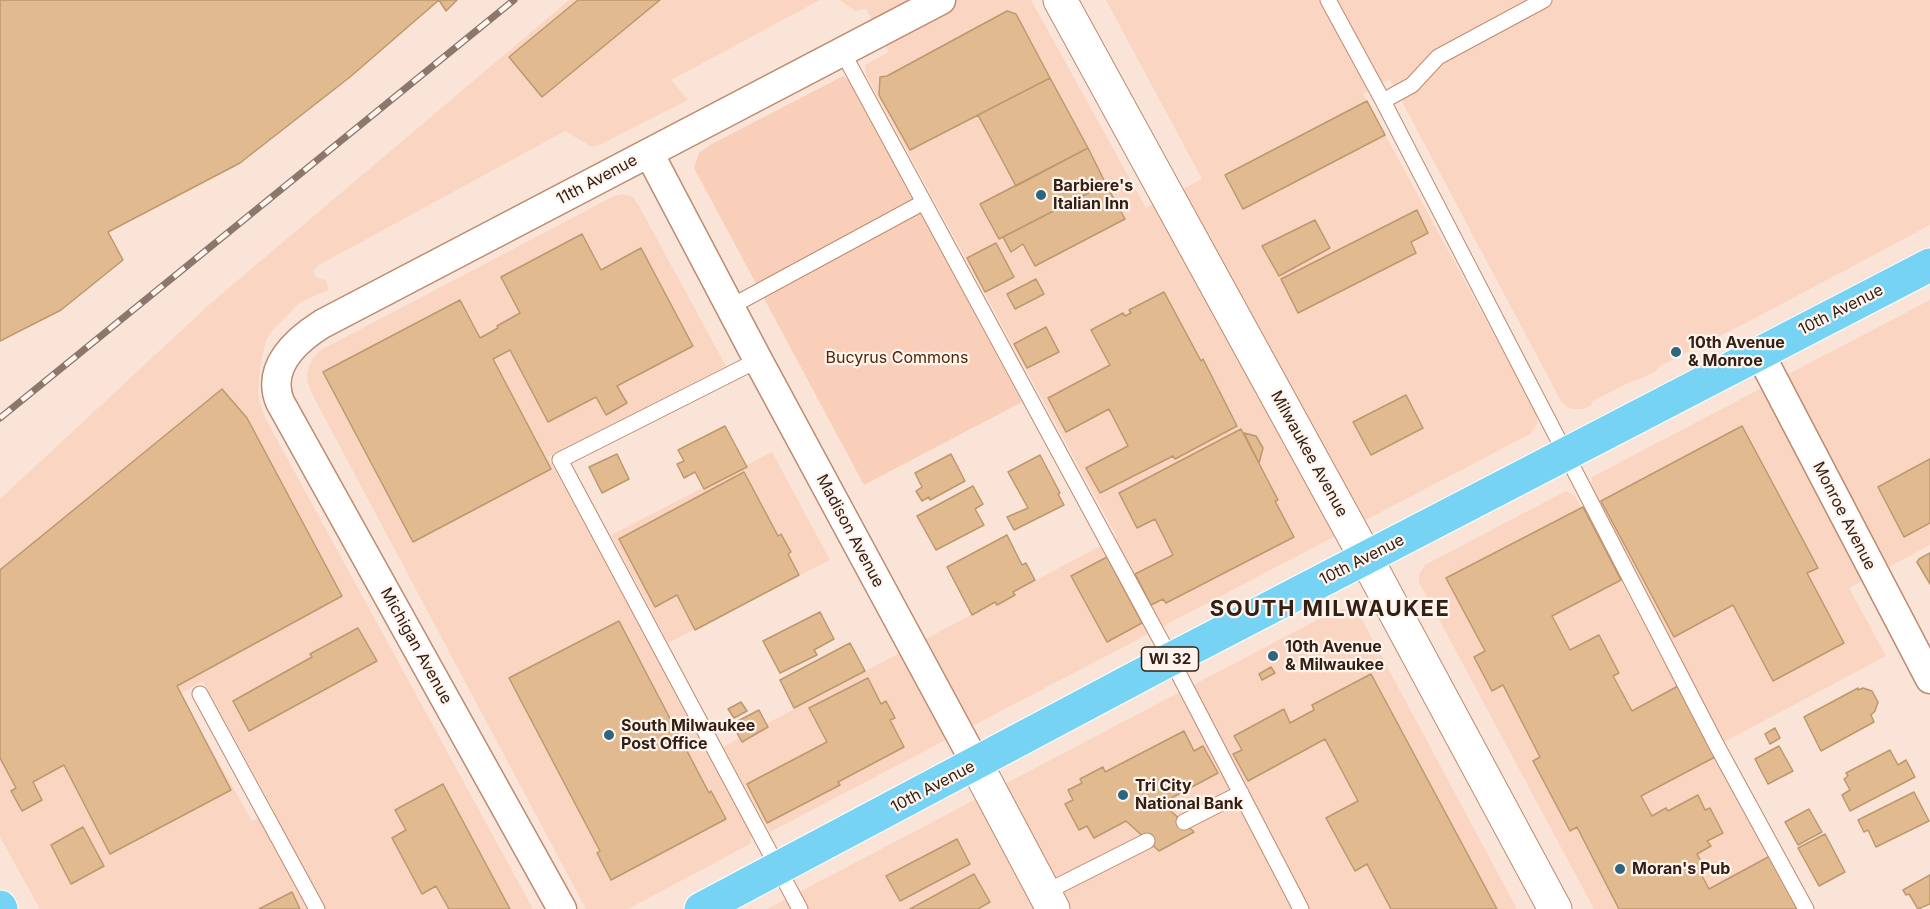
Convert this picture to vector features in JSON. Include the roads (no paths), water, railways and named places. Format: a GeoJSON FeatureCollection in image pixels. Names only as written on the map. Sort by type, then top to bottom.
{"type":"FeatureCollection","features":[{"type":"Feature","properties":{"kind":"main road","name":"10th Avenue"},"geometry":{"type":"LineString","coordinates":[[701,909],[1171,659],[1930,264]]}},
{"type":"Feature","properties":{"kind":"street","name":"11th Avenue"},"geometry":{"type":"LineString","coordinates":[[276,382],[281,362],[288,353],[322,324],[941,0]]}},
{"type":"Feature","properties":{"kind":"street","name":"Milwaukee Avenue"},"geometry":{"type":"LineString","coordinates":[[1060,0],[1366,558],[1555,909]]}},
{"type":"Feature","properties":{"kind":"street","name":"Madison Avenue"},"geometry":{"type":"LineString","coordinates":[[649,153],[1048,901]]}},
{"type":"Feature","properties":{"kind":"street","name":"Monroe Avenue"},"geometry":{"type":"LineString","coordinates":[[1759,352],[1930,679]]}},
{"type":"Feature","properties":{"kind":"street","name":"Michigan Avenue"},"geometry":{"type":"LineString","coordinates":[[276,382],[276,393],[280,402],[562,909]]}},
{"type":"Feature","properties":{"kind":"lane"},"geometry":{"type":"LineString","coordinates":[[1328,0],[1383,101],[1717,746],[1806,909]]}},
{"type":"Feature","properties":{"kind":"lane"},"geometry":{"type":"LineString","coordinates":[[1383,101],[1412,85],[1438,57],[1544,0]]}},
{"type":"Feature","properties":{"kind":"lane"},"geometry":{"type":"LineString","coordinates":[[842,51],[1171,659],[1301,909]]}},
{"type":"Feature","properties":{"kind":"lane"},"geometry":{"type":"LineString","coordinates":[[730,307],[924,202]]}},
{"type":"Feature","properties":{"kind":"lane"},"geometry":{"type":"LineString","coordinates":[[758,360],[560,460],[800,909]]}},
{"type":"Feature","properties":{"kind":"lane"},"geometry":{"type":"LineString","coordinates":[[200,694],[317,909]]}},
{"type":"Feature","properties":{"kind":"lane"},"geometry":{"type":"LineString","coordinates":[[1184,822],[1241,793]]}},
{"type":"Feature","properties":{"kind":"lane"},"geometry":{"type":"LineString","coordinates":[[1048,901],[1147,841]]}},
{"type":"Feature","properties":{"kind":"railway"},"geometry":{"type":"LineString","coordinates":[[0,418],[514,0]]}},
{"type":"Feature","properties":{"kind":"place","name":"Barbiere's Italian Inn"},"geometry":{"type":"Point","coordinates":[1041,195]}},
{"type":"Feature","properties":{"kind":"place","name":"10th Avenue & Monroe"},"geometry":{"type":"Point","coordinates":[1676,352]}},
{"type":"Feature","properties":{"kind":"place","name":"10th Avenue & Milwaukee"},"geometry":{"type":"Point","coordinates":[1273,656]}},
{"type":"Feature","properties":{"kind":"place","name":"South Milwaukee Post Office"},"geometry":{"type":"Point","coordinates":[609,735]}},
{"type":"Feature","properties":{"kind":"place","name":"Tri City National Bank"},"geometry":{"type":"Point","coordinates":[1123,795]}},
{"type":"Feature","properties":{"kind":"place","name":"Moran's Pub"},"geometry":{"type":"Point","coordinates":[1620,869]}},
{"type":"Feature","properties":{"kind":"district","name":"SOUTH MILWAUKEE"},"geometry":{"type":"Point","coordinates":[1330,609]}},
{"type":"Feature","properties":{"kind":"park label","name":"Bucyrus Commons"},"geometry":{"type":"Point","coordinates":[897,358]}}]}
